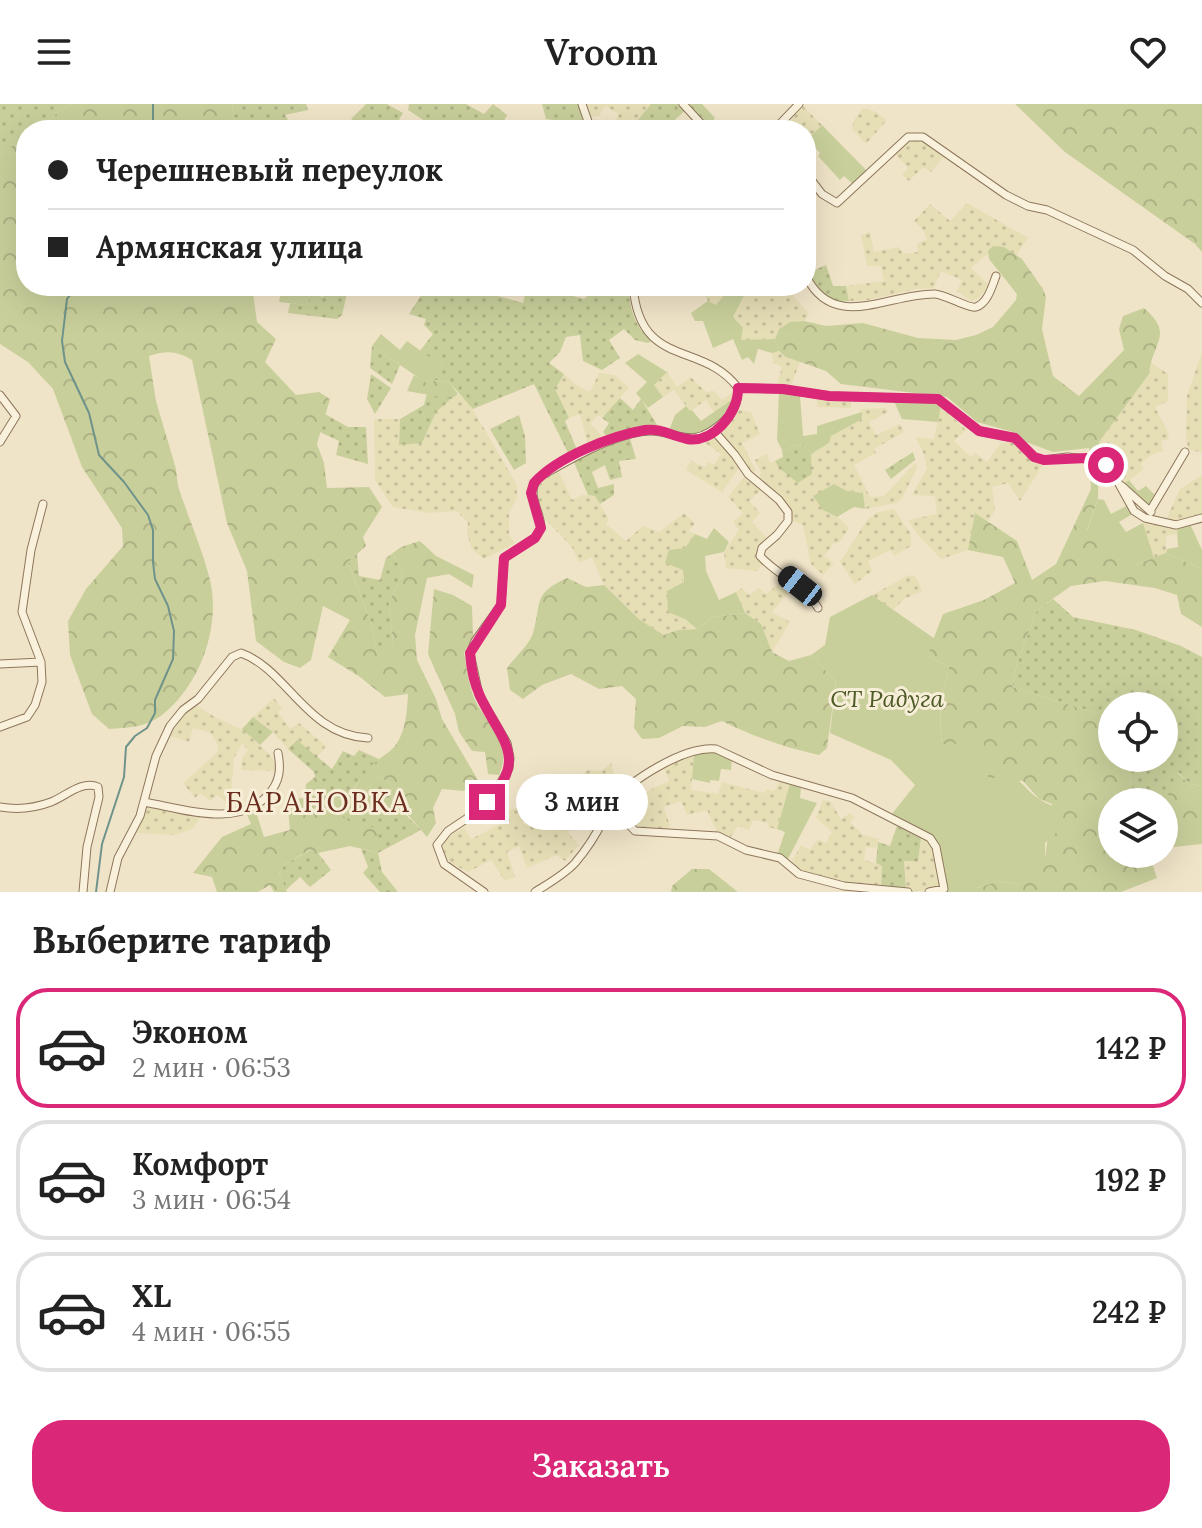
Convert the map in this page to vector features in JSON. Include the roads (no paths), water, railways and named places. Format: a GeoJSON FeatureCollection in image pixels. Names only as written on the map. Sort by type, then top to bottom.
{"type":"FeatureCollection","features":[{"type":"Feature","properties":{"kind":"street"},"geometry":{"type":"LineString","coordinates":[[683,104],[698,120]]}},
{"type":"Feature","properties":{"kind":"street"},"geometry":{"type":"LineString","coordinates":[[784,120],[799,104]]}},
{"type":"Feature","properties":{"kind":"street"},"geometry":{"type":"LineString","coordinates":[[816,186],[837,203],[908,137],[923,137],[1006,195],[1028,206],[1047,210],[1133,250],[1165,276],[1188,289],[1202,303]]}},
{"type":"Feature","properties":{"kind":"street"},"geometry":{"type":"LineString","coordinates":[[816,291],[825,299],[849,308],[921,294],[940,294],[972,307],[987,298],[996,276]]}},
{"type":"Feature","properties":{"kind":"street"},"geometry":{"type":"LineString","coordinates":[[635,296],[645,331],[672,350],[718,368],[738,388],[783,389],[829,396],[938,399],[979,431],[1015,438],[1034,457],[1044,460],[1087,458],[1106,465],[1151,515],[1176,525],[1202,518]]}},
{"type":"Feature","properties":{"kind":"street"},"geometry":{"type":"LineString","coordinates":[[484,892],[444,864],[437,845],[448,831],[495,793],[509,768],[507,743],[479,695],[470,653],[501,605],[504,558],[535,538],[541,528],[531,493],[534,483],[591,447],[632,433],[658,429],[685,439],[696,439],[714,431],[734,412],[738,388]]}},
{"type":"Feature","properties":{"kind":"street"},"geometry":{"type":"LineString","coordinates":[[0,395],[16,416],[0,442]]}},
{"type":"Feature","properties":{"kind":"street"},"geometry":{"type":"LineString","coordinates":[[714,431],[748,474],[779,500],[788,512],[788,521],[762,548],[760,556],[800,586],[818,608]]}},
{"type":"Feature","properties":{"kind":"street"},"geometry":{"type":"LineString","coordinates":[[1151,515],[1185,452]]}},
{"type":"Feature","properties":{"kind":"street"},"geometry":{"type":"LineString","coordinates":[[0,727],[22,720],[32,712],[42,682],[41,662],[22,612],[31,550],[43,504]]}},
{"type":"Feature","properties":{"kind":"street"},"geometry":{"type":"LineString","coordinates":[[110,892],[118,858],[140,816],[156,756],[170,726],[183,710],[198,699],[232,657],[241,653],[254,658],[311,714],[355,737],[368,738]]}},
{"type":"Feature","properties":{"kind":"street"},"geometry":{"type":"LineString","coordinates":[[0,664],[41,662]]}},
{"type":"Feature","properties":{"kind":"street"},"geometry":{"type":"LineString","coordinates":[[535,892],[564,874],[575,863],[592,842],[610,805],[648,773],[687,753],[706,748],[716,749],[772,775],[852,798],[930,838],[936,847],[944,889],[929,892]]}},
{"type":"Feature","properties":{"kind":"street"},"geometry":{"type":"LineString","coordinates":[[144,802],[216,813],[244,812],[272,791],[281,771],[278,753]]}},
{"type":"Feature","properties":{"kind":"street"},"geometry":{"type":"LineString","coordinates":[[0,807],[17,809],[39,805],[80,787],[98,787],[99,797],[87,847],[83,892]]}},
{"type":"Feature","properties":{"kind":"street"},"geometry":{"type":"LineString","coordinates":[[610,805],[635,831],[718,836],[746,850],[780,858],[799,874],[844,886],[908,892]]}},
{"type":"Feature","properties":{"kind":"waterway"},"geometry":{"type":"LineString","coordinates":[[153,104],[153,120]]}},
{"type":"Feature","properties":{"kind":"waterway"},"geometry":{"type":"LineString","coordinates":[[69,296],[62,341],[65,362],[89,413],[99,455],[148,515],[153,530],[155,579],[168,606],[174,631],[173,659],[155,700],[155,713],[147,728],[126,747],[124,777],[102,844],[96,892]]}},
{"type":"Feature","properties":{"kind":"district","name":"БАРАНОВКА"},"geometry":{"type":"Point","coordinates":[318,802]}},
{"type":"Feature","properties":{"kind":"park label","name":"СТ Радуга"},"geometry":{"type":"Point","coordinates":[887,699]}}]}
